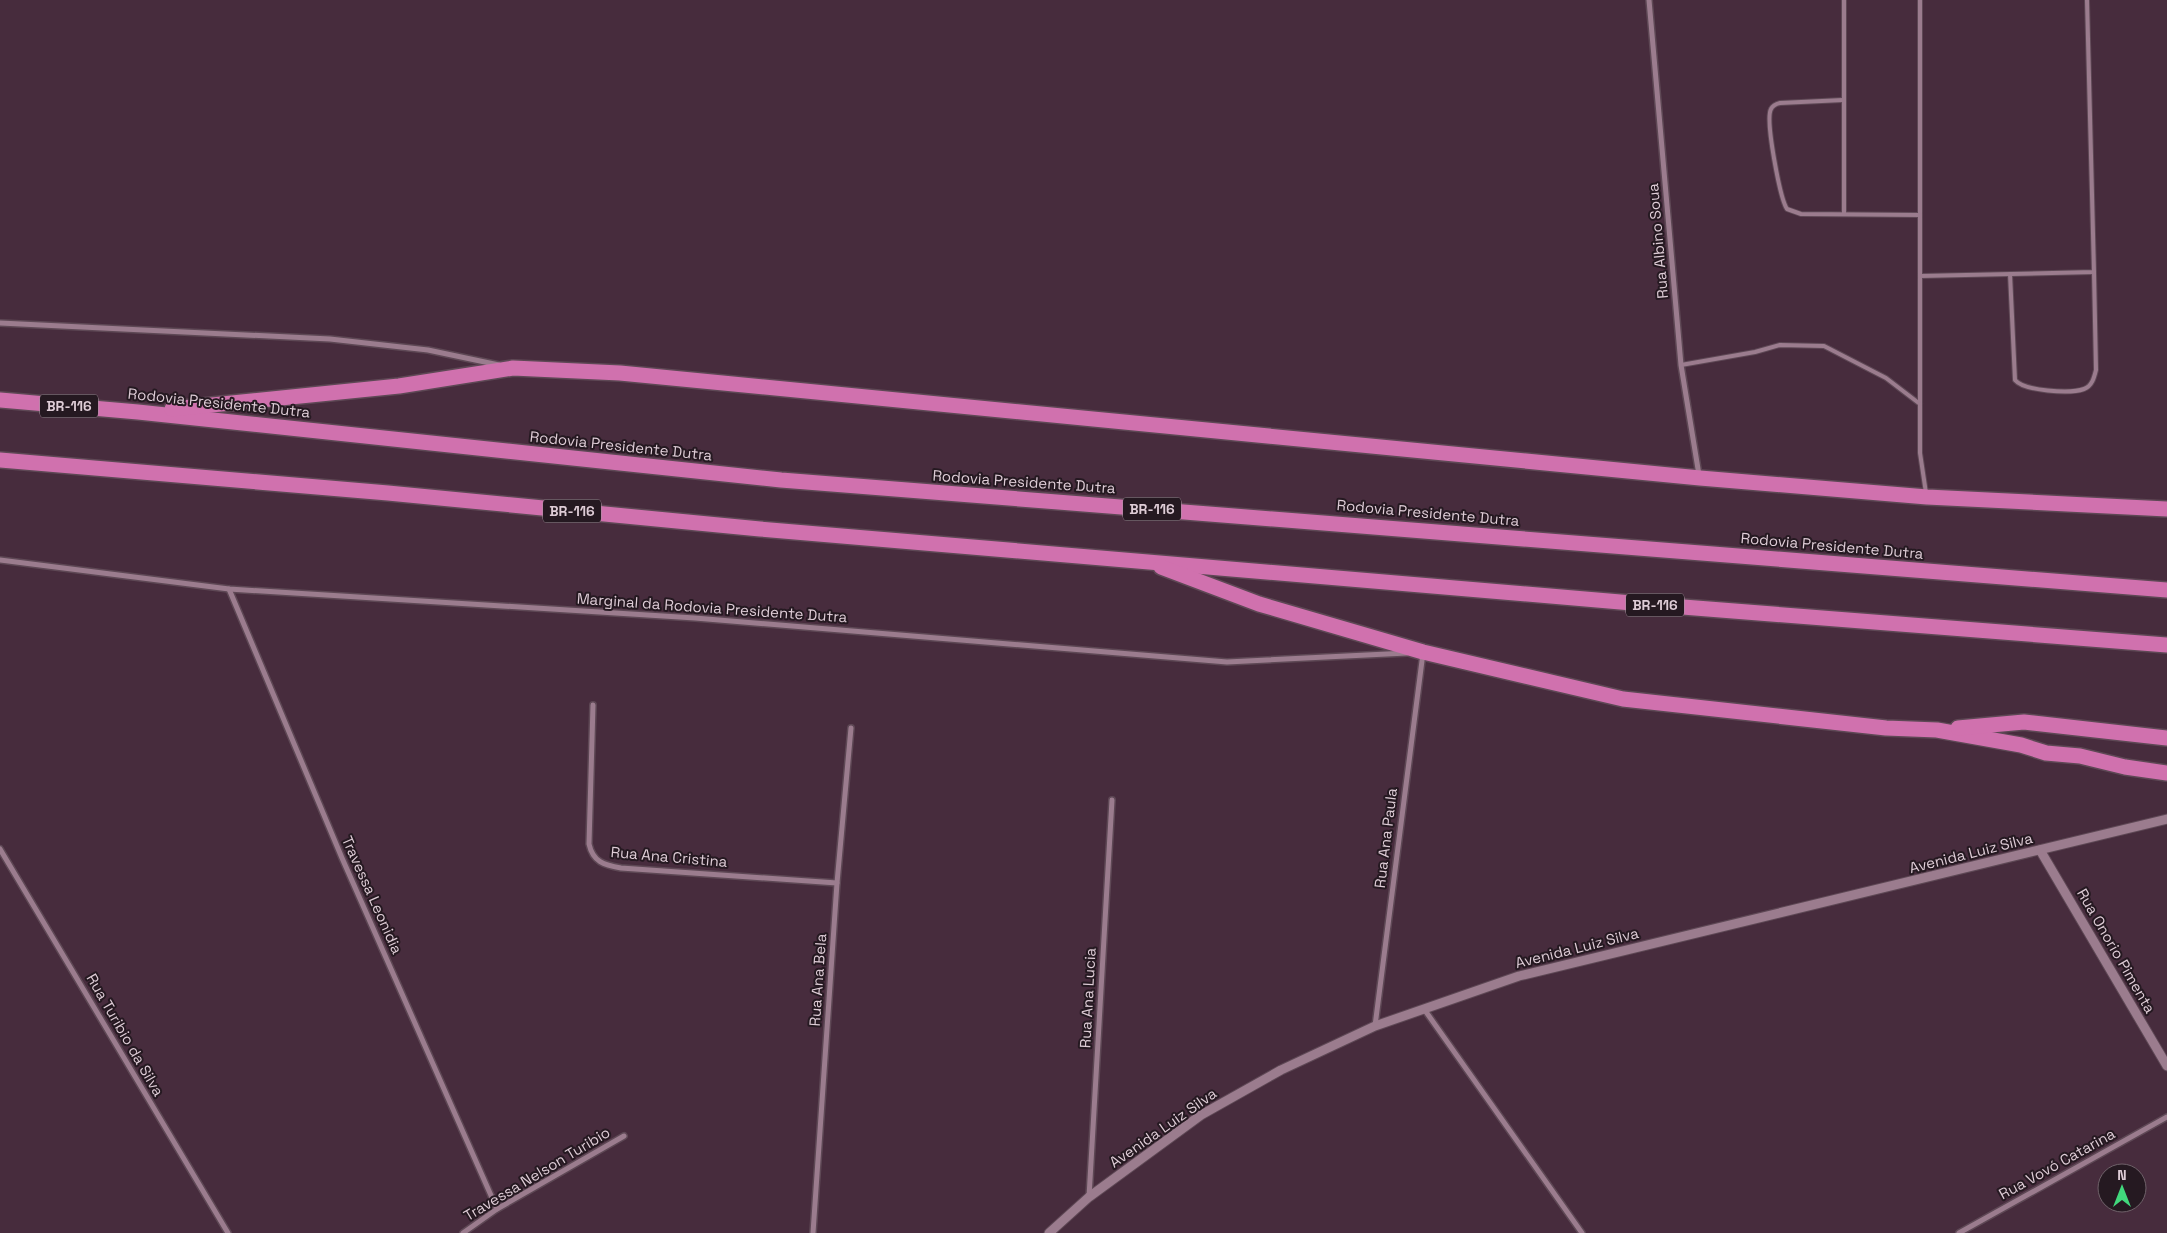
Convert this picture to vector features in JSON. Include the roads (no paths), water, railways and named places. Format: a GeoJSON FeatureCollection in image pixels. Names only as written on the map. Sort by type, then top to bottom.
{"type":"FeatureCollection","features":[{"type":"Feature","properties":{"kind":"highway"},"geometry":{"type":"LineString","coordinates":[[138,412],[399,386],[513,368],[620,373],[1700,478],[1927,497],[2167,509]]}},
{"type":"Feature","properties":{"kind":"highway","name":"Rodovia Presidente Dutra"},"geometry":{"type":"LineString","coordinates":[[0,400],[138,412],[781,480],[2167,590]]}},
{"type":"Feature","properties":{"kind":"highway","name":"BR-116"},"geometry":{"type":"LineString","coordinates":[[0,460],[388,493],[760,529],[2167,646]]}},
{"type":"Feature","properties":{"kind":"highway"},"geometry":{"type":"LineString","coordinates":[[1144,560],[1259,604],[1423,652],[1623,699],[1886,728],[1937,730],[2024,722],[2167,738]]}},
{"type":"Feature","properties":{"kind":"highway"},"geometry":{"type":"LineString","coordinates":[[1937,730],[2021,745],[2046,752],[2080,756],[2125,767],[2167,773]]}},
{"type":"Feature","properties":{"kind":"street","name":"Rua Albino Soua"},"geometry":{"type":"LineString","coordinates":[[1649,0],[1681,365],[1700,478]]}},
{"type":"Feature","properties":{"kind":"street"},"geometry":{"type":"LineString","coordinates":[[0,323],[330,339],[428,350],[513,368]]}},
{"type":"Feature","properties":{"kind":"street","name":"Marginal da Rodovia Presidente Dutra"},"geometry":{"type":"LineString","coordinates":[[0,560],[229,589],[695,618],[1227,662],[1423,652]]}},
{"type":"Feature","properties":{"kind":"street","name":"Travessa Leonidia"},"geometry":{"type":"LineString","coordinates":[[229,589],[342,858],[496,1209]]}},
{"type":"Feature","properties":{"kind":"street","name":"Rua Ana Paula"},"geometry":{"type":"LineString","coordinates":[[1375,1026],[1423,652]]}},
{"type":"Feature","properties":{"kind":"street","name":"Rua Ana Cristina"},"geometry":{"type":"LineString","coordinates":[[593,705],[589,844],[591,854],[596,861],[606,866],[621,868],[837,883]]}},
{"type":"Feature","properties":{"kind":"street","name":"Rua Ana Bela"},"geometry":{"type":"LineString","coordinates":[[813,1233],[837,883],[851,728]]}},
{"type":"Feature","properties":{"kind":"street","name":"Rua Ana Lucia"},"geometry":{"type":"LineString","coordinates":[[1089,1196],[1112,800]]}},
{"type":"Feature","properties":{"kind":"street","name":"Avenida Luiz Silva"},"geometry":{"type":"LineString","coordinates":[[1049,1233],[1089,1196],[1200,1115],[1281,1070],[1375,1026],[1519,976],[2167,819]]}},
{"type":"Feature","properties":{"kind":"street","name":"Rua Turibio da Silva"},"geometry":{"type":"LineString","coordinates":[[0,849],[228,1233]]}},
{"type":"Feature","properties":{"kind":"street","name":"Rua Onorio Pimenta"},"geometry":{"type":"LineString","coordinates":[[2040,850],[2167,1066]]}},
{"type":"Feature","properties":{"kind":"street"},"geometry":{"type":"LineString","coordinates":[[1424,1009],[1582,1233]]}},
{"type":"Feature","properties":{"kind":"street","name":"Rua Vovó Catarina"},"geometry":{"type":"LineString","coordinates":[[1959,1233],[2167,1117]]}},
{"type":"Feature","properties":{"kind":"street","name":"Travessa Nelson Turibio"},"geometry":{"type":"LineString","coordinates":[[463,1233],[496,1209],[624,1136]]}},
{"type":"Feature","properties":{"kind":"lane"},"geometry":{"type":"LineString","coordinates":[[1844,0],[1844,214]]}},
{"type":"Feature","properties":{"kind":"lane"},"geometry":{"type":"LineString","coordinates":[[1920,0],[1920,453],[1927,497]]}},
{"type":"Feature","properties":{"kind":"lane"},"geometry":{"type":"LineString","coordinates":[[2010,274],[2015,380],[2019,385],[2034,389],[2074,390],[2084,389],[2091,385],[2096,370],[2087,0]]}},
{"type":"Feature","properties":{"kind":"lane"},"geometry":{"type":"LineString","coordinates":[[1843,100],[1774,104],[1769,114],[1769,122],[1781,197],[1787,209],[1800,214],[1920,215]]}},
{"type":"Feature","properties":{"kind":"lane"},"geometry":{"type":"LineString","coordinates":[[1920,276],[2094,272]]}},
{"type":"Feature","properties":{"kind":"lane"},"geometry":{"type":"LineString","coordinates":[[1681,365],[1755,352],[1780,344],[1824,346],[1886,378],[1920,404]]}}]}
